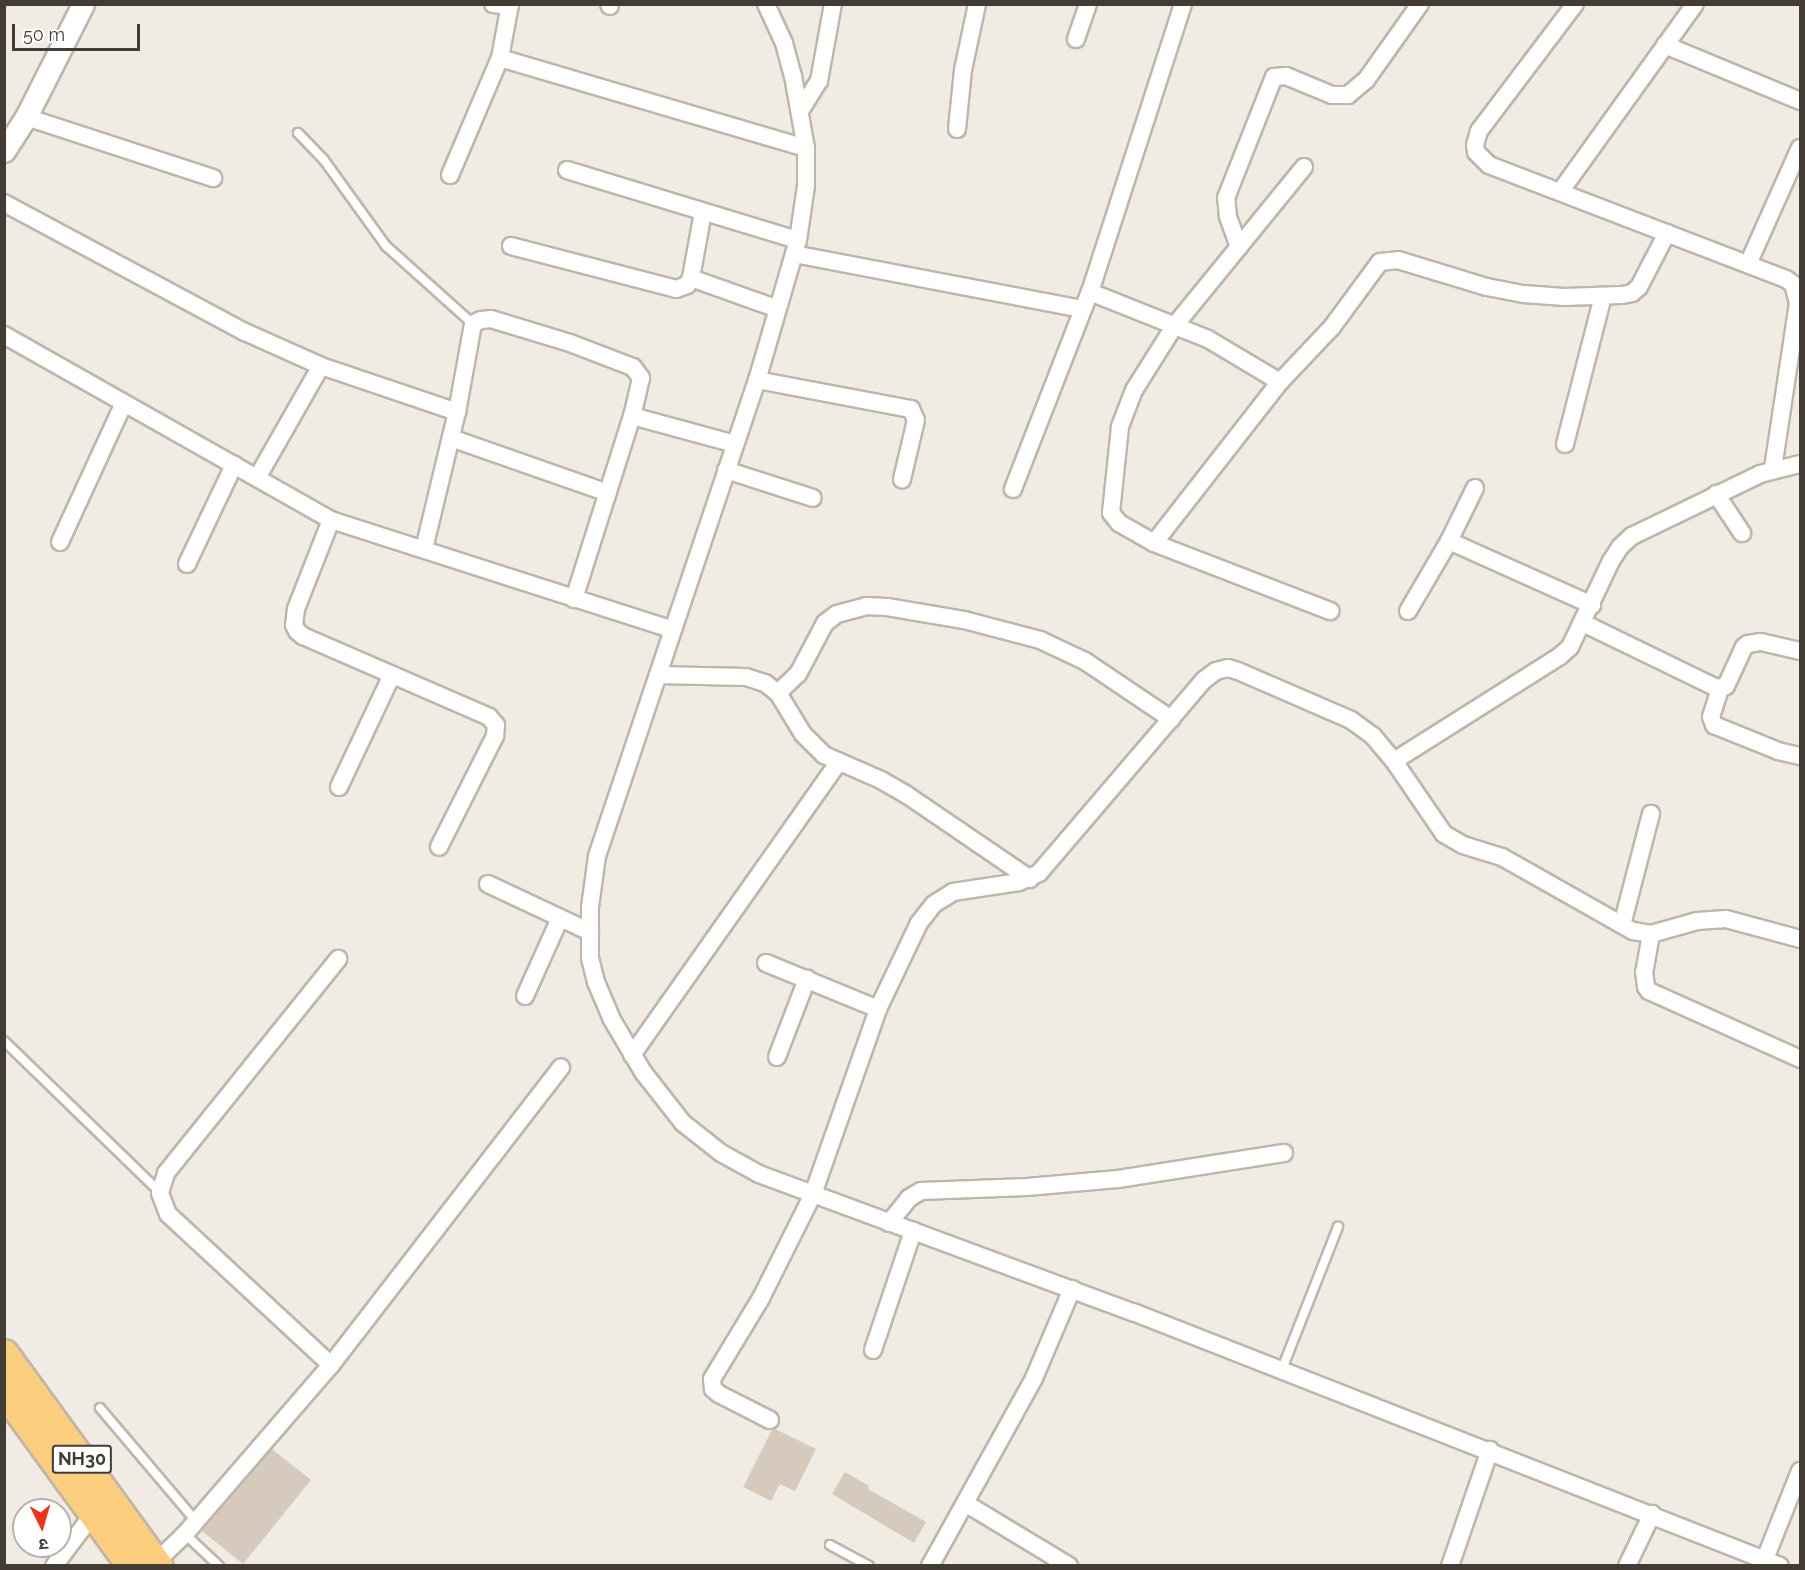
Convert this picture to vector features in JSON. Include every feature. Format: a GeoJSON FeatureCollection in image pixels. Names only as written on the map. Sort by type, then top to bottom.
{"type":"FeatureCollection","features":[{"type":"Feature","properties":{"kind":"highway","name":"NH30"},"geometry":{"type":"LineString","coordinates":[[4,1353],[149,1564]]}},
{"type":"Feature","properties":{"kind":"highway","name":"NH30"},"geometry":{"type":"LineString","coordinates":[[4,1392],[93,1514],[149,1564]]}},
{"type":"Feature","properties":{"kind":"street"},"geometry":{"type":"LineString","coordinates":[[4,151],[27,117],[83,4]]}},
{"type":"Feature","properties":{"kind":"street"},"geometry":{"type":"LineString","coordinates":[[450,175],[500,58],[510,5],[493,4]]}},
{"type":"Feature","properties":{"kind":"street"},"geometry":{"type":"LineString","coordinates":[[766,4],[784,43],[800,111],[806,148],[806,186],[796,247],[757,380],[597,856],[590,907],[590,958],[596,982],[611,1018],[632,1055],[682,1123],[721,1153],[759,1174],[1282,1369],[1774,1564],[1800,1471]]}},
{"type":"Feature","properties":{"kind":"street"},"geometry":{"type":"LineString","coordinates":[[800,111],[819,81],[832,4]]}},
{"type":"Feature","properties":{"kind":"street"},"geometry":{"type":"LineString","coordinates":[[957,129],[963,70],[976,4]]}},
{"type":"Feature","properties":{"kind":"street"},"geometry":{"type":"LineString","coordinates":[[1076,39],[1088,4]]}},
{"type":"Feature","properties":{"kind":"street"},"geometry":{"type":"LineString","coordinates":[[1014,489],[1090,292],[1183,4]]}},
{"type":"Feature","properties":{"kind":"street"},"geometry":{"type":"LineString","coordinates":[[1575,4],[1479,131],[1475,145],[1481,160],[1786,279],[1793,284],[1797,296],[1773,469]]}},
{"type":"Feature","properties":{"kind":"street"},"geometry":{"type":"LineString","coordinates":[[1560,192],[1695,4]]}},
{"type":"Feature","properties":{"kind":"street"},"geometry":{"type":"LineString","coordinates":[[1239,247],[1228,216],[1226,198],[1274,77],[1281,74],[1332,95],[1348,95],[1366,80],[1413,6]]}},
{"type":"Feature","properties":{"kind":"street"},"geometry":{"type":"LineString","coordinates":[[1665,45],[1800,101]]}},
{"type":"Feature","properties":{"kind":"street"},"geometry":{"type":"LineString","coordinates":[[500,58],[806,148]]}},
{"type":"Feature","properties":{"kind":"street"},"geometry":{"type":"LineString","coordinates":[[27,117],[213,178]]}},
{"type":"Feature","properties":{"kind":"street"},"geometry":{"type":"LineString","coordinates":[[1748,264],[1800,148]]}},
{"type":"Feature","properties":{"kind":"street"},"geometry":{"type":"LineString","coordinates":[[1304,167],[1175,325],[1134,390],[1123,414],[1111,507],[1113,518],[1154,543],[1330,611]]}},
{"type":"Feature","properties":{"kind":"street"},"geometry":{"type":"LineString","coordinates":[[567,170],[703,212],[796,247],[1083,309]]}},
{"type":"Feature","properties":{"kind":"street"},"geometry":{"type":"LineString","coordinates":[[4,203],[245,332],[321,366],[457,412]]}},
{"type":"Feature","properties":{"kind":"street"},"geometry":{"type":"LineString","coordinates":[[511,246],[676,289],[687,285],[691,278],[703,212]]}},
{"type":"Feature","properties":{"kind":"street"},"geometry":{"type":"LineString","coordinates":[[1154,543],[1280,382],[1332,327],[1376,267],[1386,260],[1398,260],[1487,287],[1524,294],[1603,296],[1632,293],[1639,287],[1667,233]]}},
{"type":"Feature","properties":{"kind":"street"},"geometry":{"type":"LineString","coordinates":[[691,278],[778,309]]}},
{"type":"Feature","properties":{"kind":"street"},"geometry":{"type":"LineString","coordinates":[[1090,292],[1175,325],[1244,358],[1280,382]]}},
{"type":"Feature","properties":{"kind":"street"},"geometry":{"type":"LineString","coordinates":[[1565,444],[1603,296]]}},
{"type":"Feature","properties":{"kind":"street"},"geometry":{"type":"LineString","coordinates":[[423,549],[457,412],[473,324],[491,319],[570,344],[633,367],[641,378],[632,416],[574,599]]}},
{"type":"Feature","properties":{"kind":"street"},"geometry":{"type":"LineString","coordinates":[[4,335],[332,520],[673,630]]}},
{"type":"Feature","properties":{"kind":"street"},"geometry":{"type":"LineString","coordinates":[[257,478],[321,366]]}},
{"type":"Feature","properties":{"kind":"street"},"geometry":{"type":"LineString","coordinates":[[757,380],[911,410],[916,420],[903,479]]}},
{"type":"Feature","properties":{"kind":"street"},"geometry":{"type":"LineString","coordinates":[[60,542],[124,403]]}},
{"type":"Feature","properties":{"kind":"street"},"geometry":{"type":"LineString","coordinates":[[632,416],[735,444]]}},
{"type":"Feature","properties":{"kind":"street"},"geometry":{"type":"LineString","coordinates":[[450,438],[608,492]]}},
{"type":"Feature","properties":{"kind":"street"},"geometry":{"type":"LineString","coordinates":[[1394,761],[1560,656],[1570,647],[1611,561],[1626,541],[1716,494],[1773,469],[1800,464]]}},
{"type":"Feature","properties":{"kind":"street"},"geometry":{"type":"LineString","coordinates":[[187,564],[234,465]]}},
{"type":"Feature","properties":{"kind":"street"},"geometry":{"type":"LineString","coordinates":[[726,470],[813,498]]}},
{"type":"Feature","properties":{"kind":"street"},"geometry":{"type":"LineString","coordinates":[[1408,611],[1449,541],[1475,488]]}},
{"type":"Feature","properties":{"kind":"street"},"geometry":{"type":"LineString","coordinates":[[1716,494],[1742,533]]}},
{"type":"Feature","properties":{"kind":"street"},"geometry":{"type":"LineString","coordinates":[[332,520],[296,609],[294,625],[303,636],[489,717],[496,725],[495,736],[439,847]]}},
{"type":"Feature","properties":{"kind":"street"},"geometry":{"type":"LineString","coordinates":[[1449,541],[1592,605]]}},
{"type":"Feature","properties":{"kind":"street"},"geometry":{"type":"LineString","coordinates":[[778,693],[798,674],[825,623],[850,608],[887,607],[975,622],[1040,640],[1085,661],[1171,719]]}},
{"type":"Feature","properties":{"kind":"street"},"geometry":{"type":"LineString","coordinates":[[1583,623],[1720,689]]}},
{"type":"Feature","properties":{"kind":"street"},"geometry":{"type":"LineString","coordinates":[[1800,651],[1761,642],[1748,644],[1744,647],[1726,686],[1720,689],[1711,717],[1714,725],[1778,751],[1800,756]]}},
{"type":"Feature","properties":{"kind":"street"},"geometry":{"type":"LineString","coordinates":[[770,1420],[719,1394],[713,1389],[711,1379],[761,1298],[813,1194],[878,1009],[920,923],[934,904],[953,892],[1029,879],[1052,862],[1211,674],[1228,668],[1351,720],[1373,736],[1394,761],[1444,834],[1463,845],[1502,856],[1634,931],[1651,934],[1697,921],[1726,919],[1800,939]]}},
{"type":"Feature","properties":{"kind":"street"},"geometry":{"type":"LineString","coordinates":[[339,787],[392,675]]}},
{"type":"Feature","properties":{"kind":"street"},"geometry":{"type":"LineString","coordinates":[[658,675],[746,677],[765,683],[778,693],[814,747],[839,762],[881,780],[907,795],[1029,879]]}},
{"type":"Feature","properties":{"kind":"street"},"geometry":{"type":"LineString","coordinates":[[632,1055],[839,762]]}},
{"type":"Feature","properties":{"kind":"street"},"geometry":{"type":"LineString","coordinates":[[1622,925],[1651,814]]}},
{"type":"Feature","properties":{"kind":"street"},"geometry":{"type":"LineString","coordinates":[[488,884],[590,932]]}},
{"type":"Feature","properties":{"kind":"street"},"geometry":{"type":"LineString","coordinates":[[525,996],[560,918]]}},
{"type":"Feature","properties":{"kind":"street"},"geometry":{"type":"LineString","coordinates":[[1651,934],[1644,972],[1646,987],[1649,991],[1800,1059]]}},
{"type":"Feature","properties":{"kind":"street"},"geometry":{"type":"LineString","coordinates":[[331,1365],[168,1214],[160,1193],[166,1173],[338,959]]}},
{"type":"Feature","properties":{"kind":"street"},"geometry":{"type":"LineString","coordinates":[[766,963],[878,1009]]}},
{"type":"Feature","properties":{"kind":"street"},"geometry":{"type":"LineString","coordinates":[[777,1057],[807,980]]}},
{"type":"Feature","properties":{"kind":"street"},"geometry":{"type":"LineString","coordinates":[[149,1564],[191,1527],[331,1365],[561,1066]]}},
{"type":"Feature","properties":{"kind":"street"},"geometry":{"type":"LineString","coordinates":[[889,1223],[909,1198],[921,1191],[1027,1187],[1118,1179],[1284,1153]]}},
{"type":"Feature","properties":{"kind":"street"},"geometry":{"type":"LineString","coordinates":[[873,1350],[913,1231]]}},
{"type":"Feature","properties":{"kind":"street"},"geometry":{"type":"LineString","coordinates":[[930,1566],[1034,1378],[1072,1289]]}},
{"type":"Feature","properties":{"kind":"street"},"geometry":{"type":"LineString","coordinates":[[1450,1566],[1490,1450]]}},
{"type":"Feature","properties":{"kind":"street"},"geometry":{"type":"LineString","coordinates":[[965,1503],[1069,1566]]}},
{"type":"Feature","properties":{"kind":"street"},"geometry":{"type":"LineString","coordinates":[[54,1566],[93,1514]]}},
{"type":"Feature","properties":{"kind":"street"},"geometry":{"type":"LineString","coordinates":[[1627,1566],[1652,1514]]}},
{"type":"Feature","properties":{"kind":"lane"},"geometry":{"type":"LineString","coordinates":[[298,133],[324,160],[386,246],[473,324]]}},
{"type":"Feature","properties":{"kind":"lane"},"geometry":{"type":"LineString","coordinates":[[4,1041],[160,1193]]}},
{"type":"Feature","properties":{"kind":"lane"},"geometry":{"type":"LineString","coordinates":[[1282,1369],[1338,1227]]}},
{"type":"Feature","properties":{"kind":"lane"},"geometry":{"type":"LineString","coordinates":[[100,1408],[219,1566]]}},
{"type":"Feature","properties":{"kind":"lane"},"geometry":{"type":"LineString","coordinates":[[830,1545],[869,1566]]}},
{"type":"Feature","properties":{"kind":"building"},"geometry":{"type":"Polygon","coordinates":[[[775,1429],[816,1449],[795,1491],[780,1484],[771,1501],[743,1487],[772,1430],[775,1429]]]}},
{"type":"Feature","properties":{"kind":"building"},"geometry":{"type":"Polygon","coordinates":[[[272,1449],[311,1480],[243,1564],[202,1531],[272,1449]]]}},
{"type":"Feature","properties":{"kind":"building"},"geometry":{"type":"Polygon","coordinates":[[[845,1472],[869,1486],[868,1489],[926,1522],[914,1543],[832,1494],[845,1472]]]}}]}
